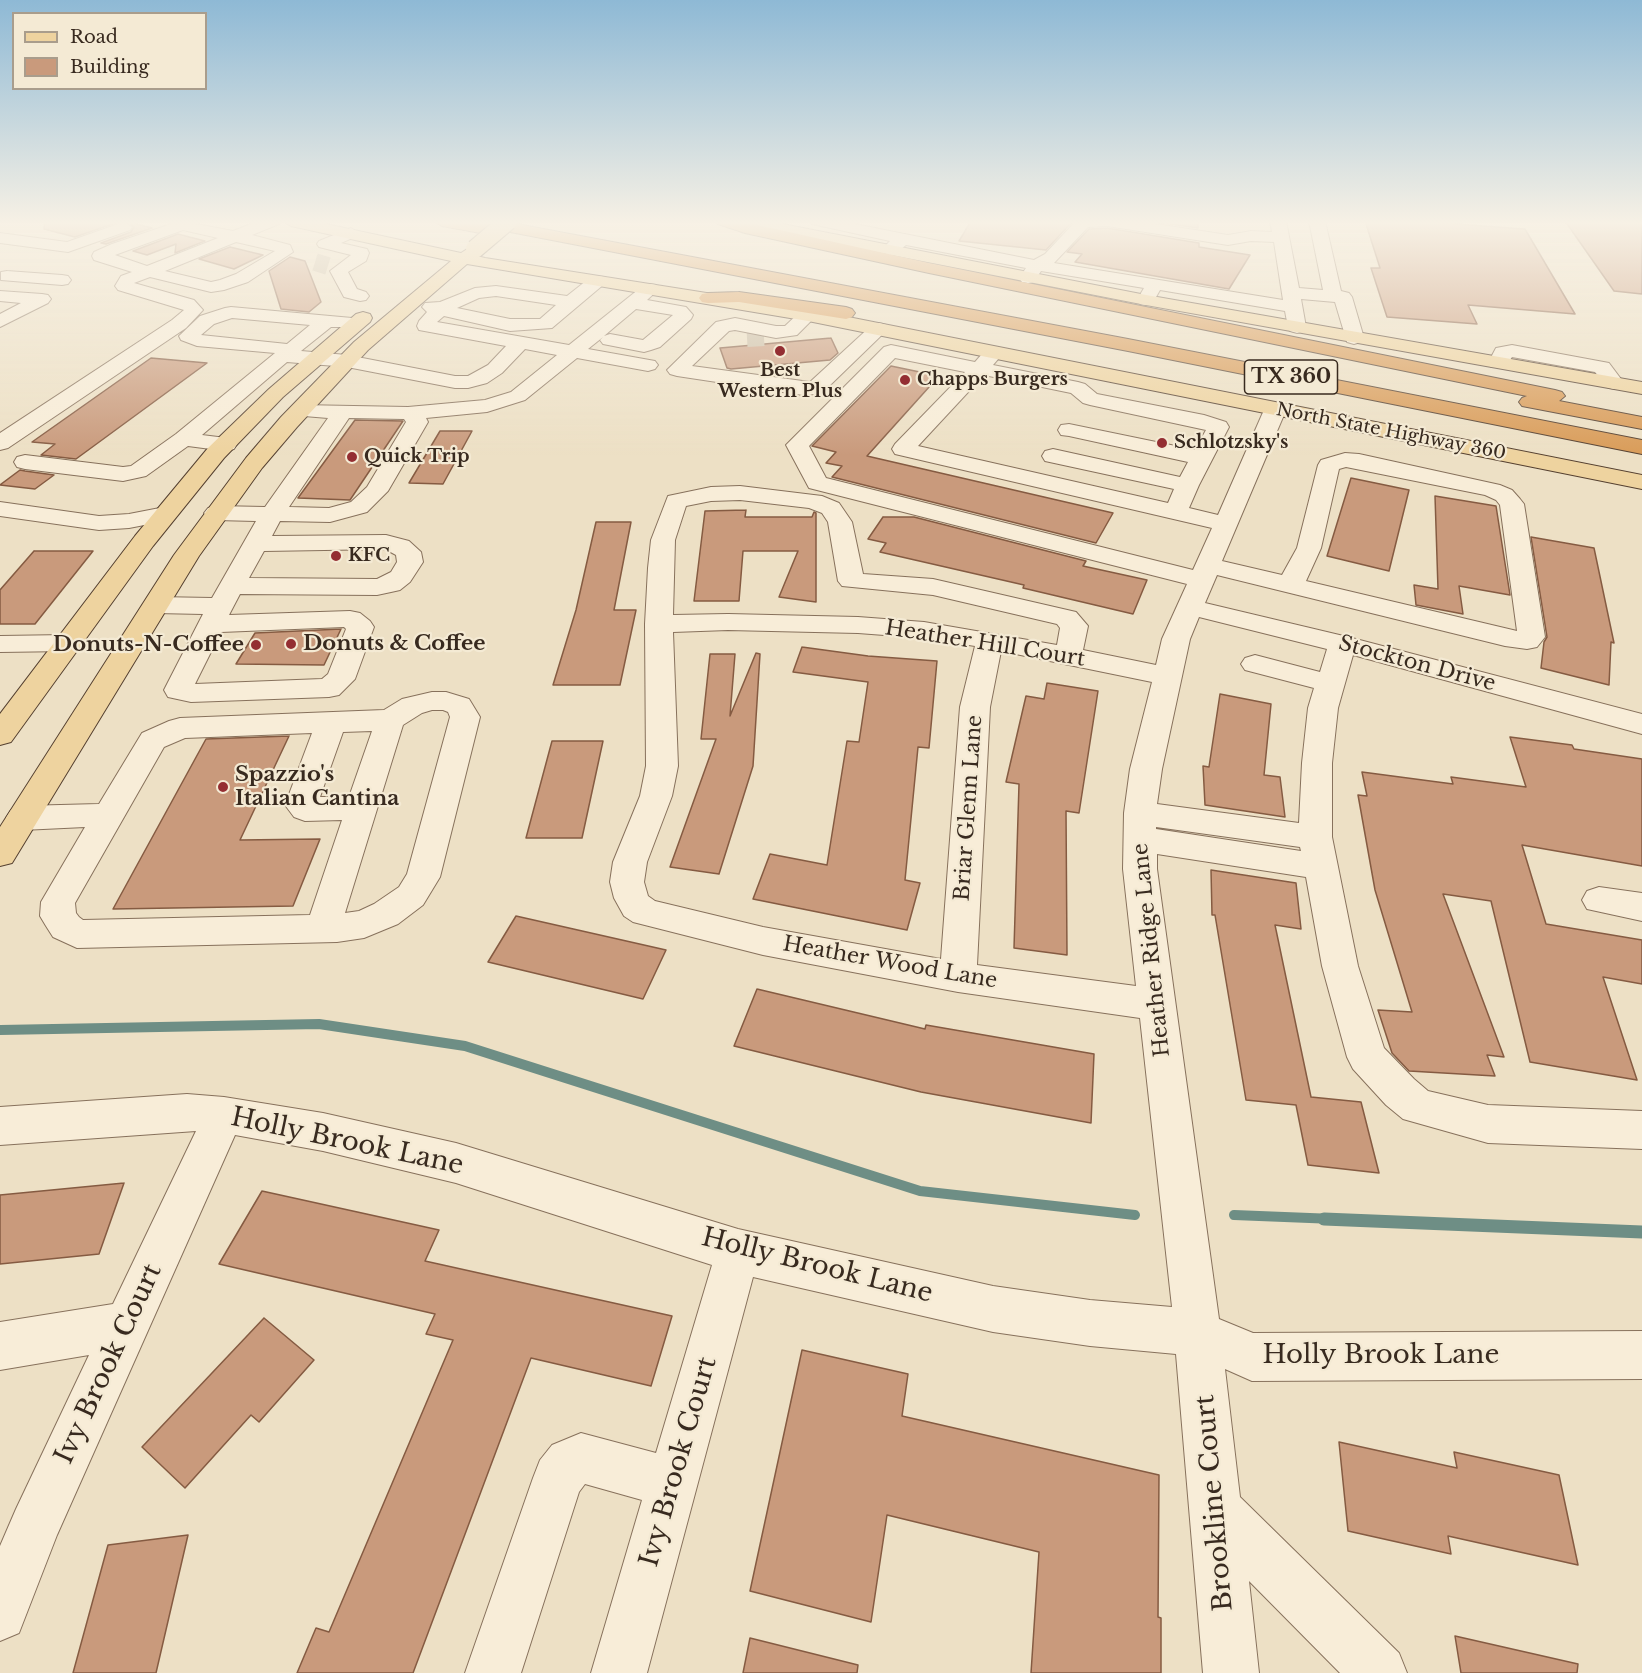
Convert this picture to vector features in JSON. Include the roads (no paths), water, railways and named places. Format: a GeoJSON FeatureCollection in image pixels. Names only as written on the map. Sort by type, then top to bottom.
{"type":"FeatureCollection","features":[{"type":"Feature","properties":{"kind":"highway"},"geometry":{"type":"LineString","coordinates":[[753,299],[1289,386],[1642,456]]}},
{"type":"Feature","properties":{"kind":"highway","name":"TX 360"},"geometry":{"type":"LineString","coordinates":[[886,299],[1642,447]]}},
{"type":"Feature","properties":{"kind":"highway","name":"TX 360"},"geometry":{"type":"LineString","coordinates":[[976,299],[1642,423]]}},
{"type":"Feature","properties":{"kind":"highway"},"geometry":{"type":"LineString","coordinates":[[1084,299],[1642,413]]}},
{"type":"Feature","properties":{"kind":"main road","name":"North State Highway 360"},"geometry":{"type":"LineString","coordinates":[[714,299],[879,329],[1642,482]]}},
{"type":"Feature","properties":{"kind":"main road"},"geometry":{"type":"LineString","coordinates":[[1180,299],[1297,327],[1498,363]]}},
{"type":"Feature","properties":{"kind":"main road"},"geometry":{"type":"LineString","coordinates":[[0,735],[165,514],[226,444],[276,393],[356,323],[372,300]]}},
{"type":"Feature","properties":{"kind":"main road"},"geometry":{"type":"LineString","coordinates":[[0,854],[187,555],[216,513],[254,463],[299,411],[347,361],[414,300]]}},
{"type":"Feature","properties":{"kind":"main road"},"geometry":{"type":"LineString","coordinates":[[1614,383],[1642,388]]}},
{"type":"Feature","properties":{"kind":"main road"},"geometry":{"type":"LineString","coordinates":[[165,514],[216,513]]}},
{"type":"Feature","properties":{"kind":"street"},"geometry":{"type":"LineString","coordinates":[[0,321],[42,299]]}},
{"type":"Feature","properties":{"kind":"street"},"geometry":{"type":"LineString","coordinates":[[43,299],[63,301]]}},
{"type":"Feature","properties":{"kind":"street"},"geometry":{"type":"LineString","coordinates":[[0,444],[191,315],[194,310],[188,304],[170,299]]}},
{"type":"Feature","properties":{"kind":"street"},"geometry":{"type":"LineString","coordinates":[[462,299],[442,308],[428,321],[426,326],[648,365]]}},
{"type":"Feature","properties":{"kind":"street"},"geometry":{"type":"LineString","coordinates":[[550,299],[570,302]]}},
{"type":"Feature","properties":{"kind":"street"},"geometry":{"type":"LineString","coordinates":[[414,300],[485,321],[532,326],[545,324],[574,299]]}},
{"type":"Feature","properties":{"kind":"street"},"geometry":{"type":"LineString","coordinates":[[299,411],[408,412],[458,409],[503,402],[518,396],[637,299]]}},
{"type":"Feature","properties":{"kind":"street"},"geometry":{"type":"LineString","coordinates":[[1276,299],[1302,299]]}},
{"type":"Feature","properties":{"kind":"street"},"geometry":{"type":"LineString","coordinates":[[1344,299],[1354,338]]}},
{"type":"Feature","properties":{"kind":"street"},"geometry":{"type":"LineString","coordinates":[[25,462],[123,474],[138,471],[184,439],[286,353],[333,306],[372,300]]}},
{"type":"Feature","properties":{"kind":"street"},"geometry":{"type":"LineString","coordinates":[[1292,300],[1297,327]]}},
{"type":"Feature","properties":{"kind":"street"},"geometry":{"type":"LineString","coordinates":[[590,337],[644,346],[653,344],[684,315],[680,311],[632,303]]}},
{"type":"Feature","properties":{"kind":"street"},"geometry":{"type":"LineString","coordinates":[[356,323],[231,312],[207,321],[188,336],[278,347],[286,353],[314,359],[347,361],[455,382],[480,379],[495,369],[520,343]]}},
{"type":"Feature","properties":{"kind":"street"},"geometry":{"type":"LineString","coordinates":[[714,336],[762,336],[790,331],[808,315]]}},
{"type":"Feature","properties":{"kind":"street"},"geometry":{"type":"LineString","coordinates":[[762,336],[735,324],[723,326],[677,370],[803,389],[816,388],[879,329]]}},
{"type":"Feature","properties":{"kind":"street"},"geometry":{"type":"LineString","coordinates":[[1176,512],[1187,485],[1218,427],[1190,418],[1090,399],[1078,388],[891,351],[797,445],[817,483],[1208,565],[1300,568],[1376,606],[1505,639],[1527,640],[1531,637],[1512,504],[1504,495],[1492,490],[1359,461],[1335,461],[1329,465],[1300,568]]}},
{"type":"Feature","properties":{"kind":"street"},"geometry":{"type":"LineString","coordinates":[[1498,363],[1503,352],[1512,351],[1602,367],[1614,383]]}},
{"type":"Feature","properties":{"kind":"street"},"geometry":{"type":"LineString","coordinates":[[994,352],[903,448],[1176,512],[1208,565]]}},
{"type":"Feature","properties":{"kind":"street"},"geometry":{"type":"LineString","coordinates":[[1038,478],[1105,375]]}},
{"type":"Feature","properties":{"kind":"street"},"geometry":{"type":"LineString","coordinates":[[1190,418],[1206,396]]}},
{"type":"Feature","properties":{"kind":"street","name":"Heather Ridge Lane"},"geometry":{"type":"LineString","coordinates":[[1198,1333],[1140,869],[1140,826],[1146,769],[1176,639],[1275,410]]}},
{"type":"Feature","properties":{"kind":"street"},"geometry":{"type":"LineString","coordinates":[[156,605],[221,605],[350,619],[360,627],[341,678],[329,688],[191,693],[178,690],[221,605],[272,514],[343,412]]}},
{"type":"Feature","properties":{"kind":"street"},"geometry":{"type":"LineString","coordinates":[[216,513],[330,515],[359,507],[376,491],[417,422],[408,412]]}},
{"type":"Feature","properties":{"kind":"street"},"geometry":{"type":"LineString","coordinates":[[1069,430],[1201,458]]}},
{"type":"Feature","properties":{"kind":"street"},"geometry":{"type":"LineString","coordinates":[[184,439],[226,444]]}},
{"type":"Feature","properties":{"kind":"street"},"geometry":{"type":"LineString","coordinates":[[1053,456],[1187,485]]}},
{"type":"Feature","properties":{"kind":"street"},"geometry":{"type":"LineString","coordinates":[[659,624],[663,540],[676,501],[711,494],[750,494],[814,501],[831,508],[840,522],[851,581],[933,587],[1066,618],[1074,626],[1074,635],[1059,654]]}},
{"type":"Feature","properties":{"kind":"street"},"geometry":{"type":"LineString","coordinates":[[0,509],[99,523],[131,521],[165,514]]}},
{"type":"Feature","properties":{"kind":"street"},"geometry":{"type":"LineString","coordinates":[[221,605],[391,584],[401,577],[410,562],[408,552],[400,546],[386,542],[256,543]]}},
{"type":"Feature","properties":{"kind":"street","name":"Stockton Drive"},"geometry":{"type":"LineString","coordinates":[[1208,565],[1342,644],[1642,724]]}},
{"type":"Feature","properties":{"kind":"street","name":"Heather Hill Court"},"geometry":{"type":"LineString","coordinates":[[659,624],[728,622],[858,625],[924,630],[990,640],[1166,676]]}},
{"type":"Feature","properties":{"kind":"street","name":"Heather Wood Lane"},"geometry":{"type":"LineString","coordinates":[[659,624],[662,766],[656,796],[630,862],[627,882],[631,898],[636,906],[645,912],[763,941],[958,977],[1157,1005]]}},
{"type":"Feature","properties":{"kind":"street","name":"Briar Glenn Lane"},"geometry":{"type":"LineString","coordinates":[[958,977],[975,707],[990,640]]}},
{"type":"Feature","properties":{"kind":"street"},"geometry":{"type":"LineString","coordinates":[[0,644],[67,643]]}},
{"type":"Feature","properties":{"kind":"street"},"geometry":{"type":"LineString","coordinates":[[1342,644],[1323,708],[1317,766],[1320,864],[1340,966],[1367,1057],[1400,1092],[1417,1106],[1488,1124],[1642,1130]]}},
{"type":"Feature","properties":{"kind":"street"},"geometry":{"type":"LineString","coordinates":[[1255,664],[1329,682]]}},
{"type":"Feature","properties":{"kind":"street"},"geometry":{"type":"LineString","coordinates":[[432,701],[446,701],[459,706],[465,717],[423,877],[411,896],[386,914],[364,924],[323,928],[77,934],[66,927],[58,916],[58,902],[153,740],[180,728],[331,722],[390,720],[412,706],[432,701]]}},
{"type":"Feature","properties":{"kind":"street"},"geometry":{"type":"LineString","coordinates":[[323,928],[390,720]]}},
{"type":"Feature","properties":{"kind":"street"},"geometry":{"type":"LineString","coordinates":[[331,722],[301,805],[305,809],[362,808]]}},
{"type":"Feature","properties":{"kind":"street"},"geometry":{"type":"LineString","coordinates":[[22,818],[109,815]]}},
{"type":"Feature","properties":{"kind":"street"},"geometry":{"type":"LineString","coordinates":[[1140,826],[1320,864]]}},
{"type":"Feature","properties":{"kind":"street"},"geometry":{"type":"LineString","coordinates":[[1599,900],[1642,907]]}},
{"type":"Feature","properties":{"kind":"street","name":"Holly Brook Lane"},"geometry":{"type":"LineString","coordinates":[[0,1126],[187,1112],[224,1115],[323,1132],[456,1163],[738,1251],[993,1309],[1090,1323],[1198,1333],[1252,1357],[1642,1355]]}},
{"type":"Feature","properties":{"kind":"street","name":"Ivy Brook Court"},"geometry":{"type":"LineString","coordinates":[[0,1614],[33,1527],[224,1115]]}},
{"type":"Feature","properties":{"kind":"street","name":"Ivy Brook Court"},"geometry":{"type":"LineString","coordinates":[[619,1673],[738,1251]]}},
{"type":"Feature","properties":{"kind":"street"},"geometry":{"type":"LineString","coordinates":[[0,1346],[127,1325]]}},
{"type":"Feature","properties":{"kind":"street","name":"Brookline Court"},"geometry":{"type":"LineString","coordinates":[[1198,1333],[1231,1673]]}},
{"type":"Feature","properties":{"kind":"street"},"geometry":{"type":"LineString","coordinates":[[493,1673],[558,1478],[570,1463],[581,1458],[673,1483]]}},
{"type":"Feature","properties":{"kind":"street"},"geometry":{"type":"LineString","coordinates":[[1215,1509],[1379,1673]]}},
{"type":"Feature","properties":{"kind":"waterway"},"geometry":{"type":"LineString","coordinates":[[0,1030],[319,1024],[465,1046],[920,1191],[1135,1215]]}},
{"type":"Feature","properties":{"kind":"waterway"},"geometry":{"type":"LineString","coordinates":[[1234,1215],[1360,1220]]}},
{"type":"Feature","properties":{"kind":"waterway"},"geometry":{"type":"LineString","coordinates":[[1324,1219],[1642,1232]]}},
{"type":"Feature","properties":{"kind":"tunnel"},"geometry":{"type":"LineString","coordinates":[[747,338],[764,337]]}},
{"type":"Feature","properties":{"kind":"place","name":"Best Western Plus"},"geometry":{"type":"Point","coordinates":[780,351]}},
{"type":"Feature","properties":{"kind":"place","name":"Chapps Burgers"},"geometry":{"type":"Point","coordinates":[905,380]}},
{"type":"Feature","properties":{"kind":"place","name":"Schlotzsky's"},"geometry":{"type":"Point","coordinates":[1162,443]}},
{"type":"Feature","properties":{"kind":"place","name":"Quick Trip"},"geometry":{"type":"Point","coordinates":[352,457]}},
{"type":"Feature","properties":{"kind":"place","name":"KFC"},"geometry":{"type":"Point","coordinates":[336,556]}},
{"type":"Feature","properties":{"kind":"place","name":"Donuts & Coffee"},"geometry":{"type":"Point","coordinates":[291,644]}},
{"type":"Feature","properties":{"kind":"place","name":"Donuts-N-Coffee"},"geometry":{"type":"Point","coordinates":[256,645]}},
{"type":"Feature","properties":{"kind":"place","name":"Spazzio's Italian Cantina"},"geometry":{"type":"Point","coordinates":[223,787]}}]}
